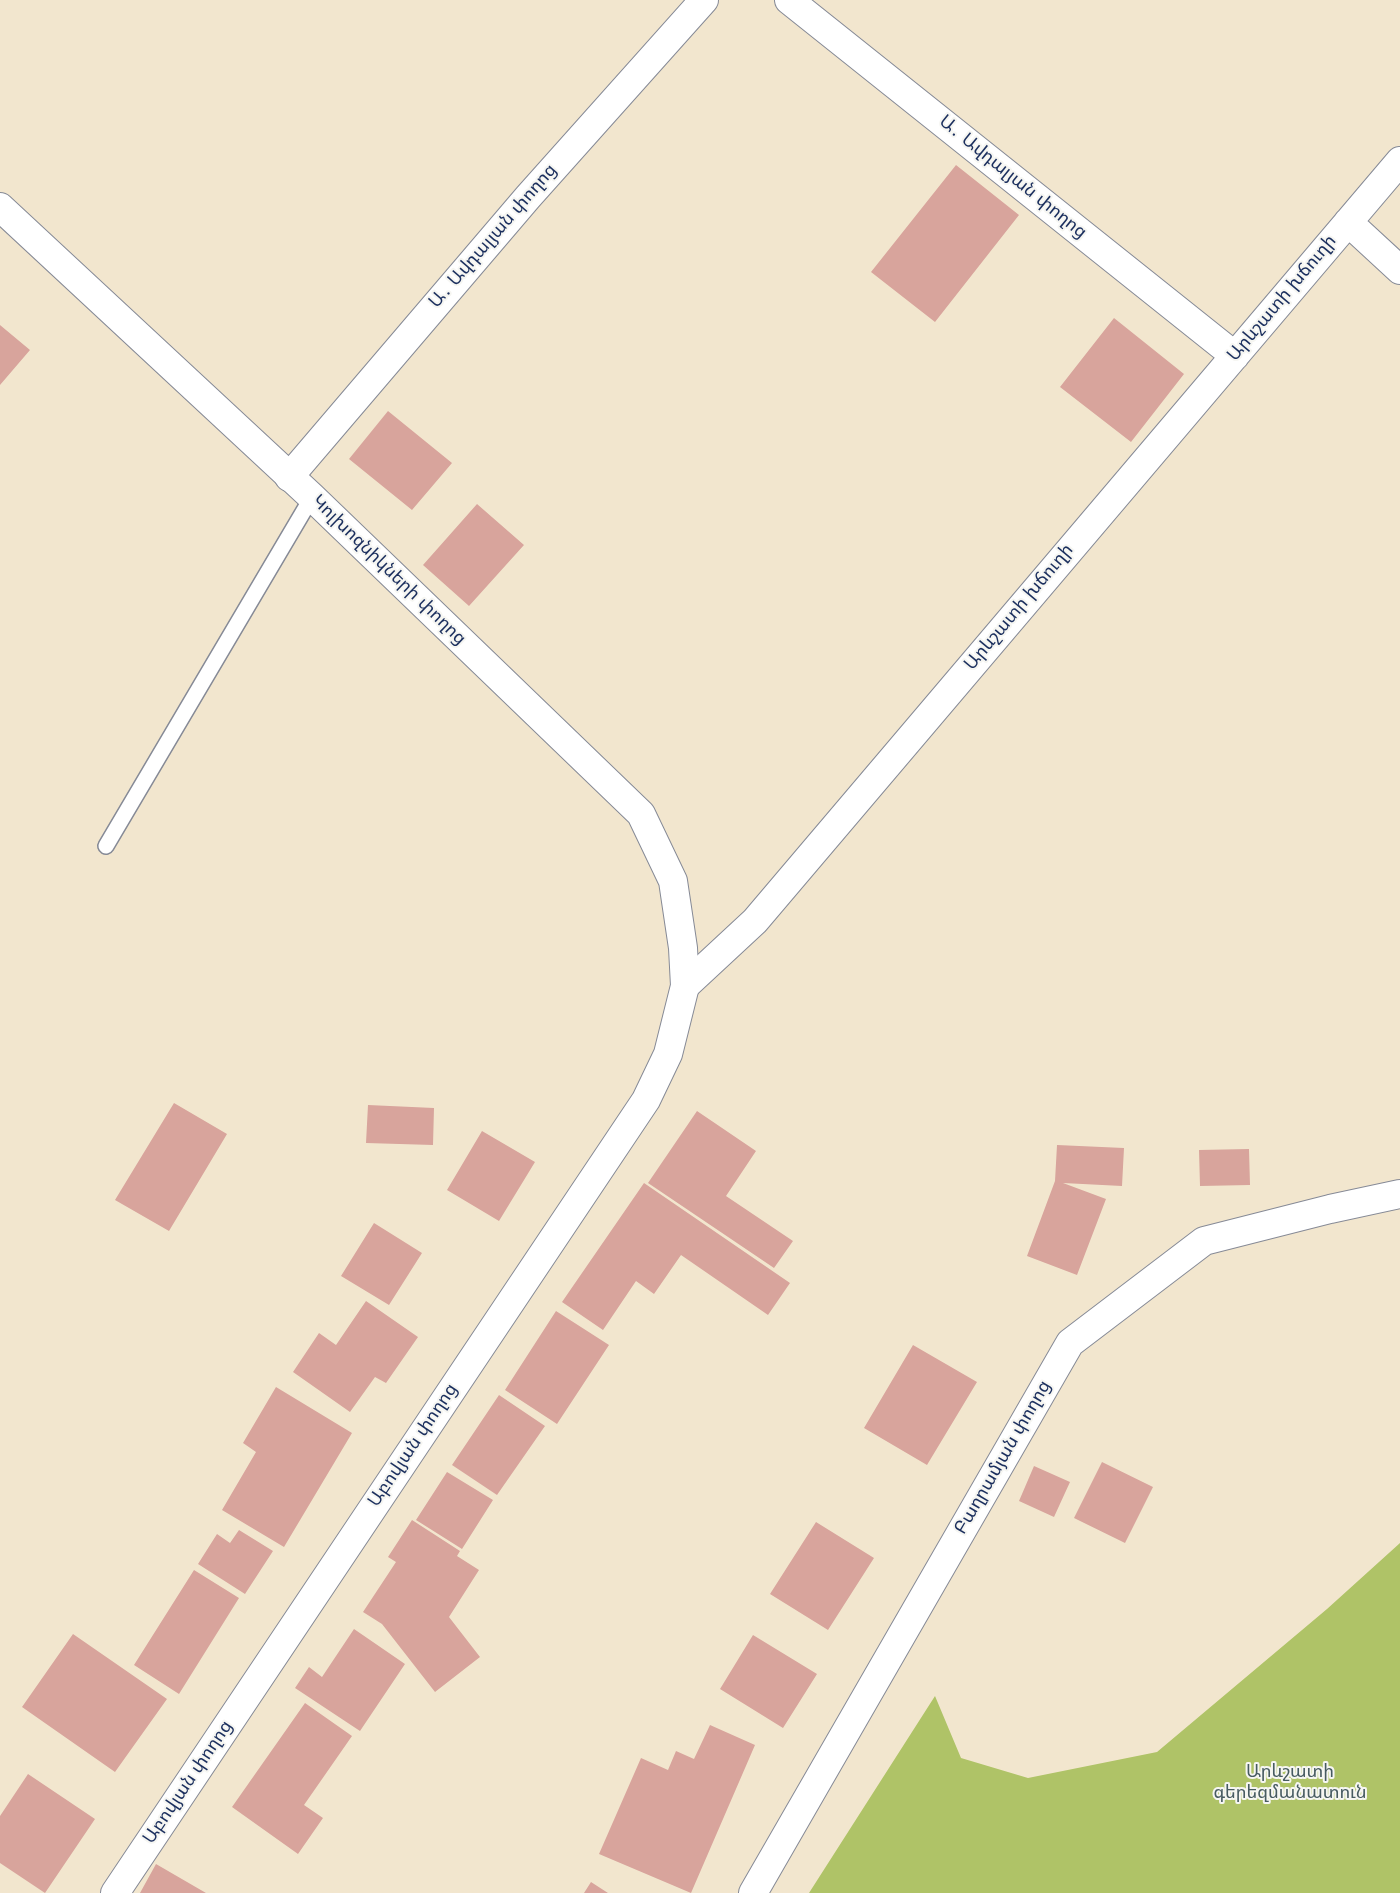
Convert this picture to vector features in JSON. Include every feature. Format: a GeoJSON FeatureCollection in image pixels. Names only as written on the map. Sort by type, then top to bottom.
{"type":"FeatureCollection","features":[{"type":"Feature","properties":{"kind":"street","name":"Ա․ Ավդալյան փողոց"},"geometry":{"type":"LineString","coordinates":[[289,477],[528,196],[704,0]]}},
{"type":"Feature","properties":{"kind":"street","name":"Ա․ Ավդալյան փողոց"},"geometry":{"type":"LineString","coordinates":[[789,0],[1235,356]]}},
{"type":"Feature","properties":{"kind":"street","name":"Արևշատի խճուղի"},"geometry":{"type":"LineString","coordinates":[[684,986],[755,921],[1400,161]]}},
{"type":"Feature","properties":{"kind":"street","name":"Կոլխոզնիկների փողոց"},"geometry":{"type":"LineString","coordinates":[[0,207],[312,497],[641,814],[672,881],[683,948],[684,986]]}},
{"type":"Feature","properties":{"kind":"street","name":"Արևշատի խճուղի"},"geometry":{"type":"LineString","coordinates":[[1348,222],[1400,270]]}},
{"type":"Feature","properties":{"kind":"street","name":"Աբովյան փողոց"},"geometry":{"type":"LineString","coordinates":[[115,1893],[646,1100],[668,1054],[684,986]]}},
{"type":"Feature","properties":{"kind":"street","name":"Բաղրամյան փողոց"},"geometry":{"type":"LineString","coordinates":[[753,1893],[1070,1343],[1204,1242],[1330,1209],[1400,1194]]}},
{"type":"Feature","properties":{"kind":"lane"},"geometry":{"type":"LineString","coordinates":[[106,846],[312,497]]}},
{"type":"Feature","properties":{"kind":"green space","name":"Արևշատի գերեզմանատուն"},"geometry":{"type":"Polygon","coordinates":[[[1400,1543],[1400,1893],[809,1893],[935,1696],[961,1758],[1028,1778],[1157,1752],[1327,1609],[1400,1543]]]}},
{"type":"Feature","properties":{"kind":"building"},"geometry":{"type":"Polygon","coordinates":[[[956,165],[1019,215],[935,322],[871,272],[956,165]]]}},
{"type":"Feature","properties":{"kind":"building"},"geometry":{"type":"Polygon","coordinates":[[[1114,318],[1184,374],[1131,442],[1060,387],[1114,318]]]}},
{"type":"Feature","properties":{"kind":"building"},"geometry":{"type":"Polygon","coordinates":[[[0,325],[30,350],[0,385],[0,325]]]}},
{"type":"Feature","properties":{"kind":"building"},"geometry":{"type":"Polygon","coordinates":[[[388,411],[452,463],[412,510],[349,459],[388,411]]]}},
{"type":"Feature","properties":{"kind":"building"},"geometry":{"type":"Polygon","coordinates":[[[477,504],[524,545],[469,606],[423,565],[477,504]]]}},
{"type":"Feature","properties":{"kind":"building"},"geometry":{"type":"Polygon","coordinates":[[[174,1103],[227,1134],[169,1231],[115,1200],[174,1103]]]}},
{"type":"Feature","properties":{"kind":"building"},"geometry":{"type":"Polygon","coordinates":[[[368,1105],[434,1108],[433,1145],[366,1143],[368,1105]]]}},
{"type":"Feature","properties":{"kind":"building"},"geometry":{"type":"Polygon","coordinates":[[[697,1111],[756,1151],[726,1196],[793,1241],[774,1268],[648,1183],[697,1111]]]}},
{"type":"Feature","properties":{"kind":"building"},"geometry":{"type":"Polygon","coordinates":[[[482,1131],[535,1162],[499,1221],[447,1190],[482,1131]]]}},
{"type":"Feature","properties":{"kind":"building"},"geometry":{"type":"Polygon","coordinates":[[[1057,1145],[1124,1148],[1122,1186],[1063,1183],[1106,1199],[1077,1275],[1027,1256],[1055,1181],[1057,1145]]]}},
{"type":"Feature","properties":{"kind":"building"},"geometry":{"type":"Polygon","coordinates":[[[1249,1149],[1250,1185],[1200,1186],[1199,1150],[1249,1149]]]}},
{"type":"Feature","properties":{"kind":"building"},"geometry":{"type":"Polygon","coordinates":[[[644,1183],[790,1283],[768,1315],[681,1255],[654,1294],[636,1281],[603,1330],[562,1302],[644,1183]]]}},
{"type":"Feature","properties":{"kind":"building"},"geometry":{"type":"Polygon","coordinates":[[[374,1223],[422,1253],[389,1305],[341,1276],[374,1223]]]}},
{"type":"Feature","properties":{"kind":"building"},"geometry":{"type":"Polygon","coordinates":[[[366,1301],[418,1337],[386,1383],[375,1377],[350,1412],[293,1372],[319,1333],[336,1345],[366,1301]]]}},
{"type":"Feature","properties":{"kind":"building"},"geometry":{"type":"Polygon","coordinates":[[[556,1311],[609,1345],[557,1424],[505,1390],[556,1311]]]}},
{"type":"Feature","properties":{"kind":"building"},"geometry":{"type":"Polygon","coordinates":[[[913,1345],[977,1382],[927,1465],[864,1428],[913,1345]]]}},
{"type":"Feature","properties":{"kind":"building"},"geometry":{"type":"Polygon","coordinates":[[[276,1387],[352,1433],[284,1547],[222,1510],[256,1452],[243,1443],[276,1387]]]}},
{"type":"Feature","properties":{"kind":"building"},"geometry":{"type":"Polygon","coordinates":[[[499,1395],[545,1426],[497,1495],[452,1465],[499,1395]]]}},
{"type":"Feature","properties":{"kind":"building"},"geometry":{"type":"Polygon","coordinates":[[[1102,1462],[1153,1487],[1125,1543],[1074,1518],[1102,1462]]]}},
{"type":"Feature","properties":{"kind":"building"},"geometry":{"type":"Polygon","coordinates":[[[1034,1466],[1070,1482],[1054,1517],[1019,1501],[1034,1466]]]}},
{"type":"Feature","properties":{"kind":"building"},"geometry":{"type":"Polygon","coordinates":[[[447,1472],[493,1500],[462,1549],[416,1520],[447,1472]]]}},
{"type":"Feature","properties":{"kind":"building"},"geometry":{"type":"Polygon","coordinates":[[[412,1520],[460,1551],[457,1556],[479,1570],[449,1617],[480,1657],[435,1692],[382,1624],[363,1612],[396,1562],[388,1557],[412,1520]]]}},
{"type":"Feature","properties":{"kind":"building"},"geometry":{"type":"Polygon","coordinates":[[[816,1522],[874,1558],[828,1630],[770,1594],[816,1522]]]}},
{"type":"Feature","properties":{"kind":"building"},"geometry":{"type":"Polygon","coordinates":[[[239,1530],[273,1551],[245,1594],[198,1564],[217,1534],[230,1543],[239,1530]]]}},
{"type":"Feature","properties":{"kind":"building"},"geometry":{"type":"Polygon","coordinates":[[[194,1570],[239,1598],[179,1694],[134,1665],[194,1570]]]}},
{"type":"Feature","properties":{"kind":"building"},"geometry":{"type":"Polygon","coordinates":[[[354,1629],[405,1664],[360,1731],[295,1688],[309,1667],[322,1677],[354,1629]]]}},
{"type":"Feature","properties":{"kind":"building"},"geometry":{"type":"Polygon","coordinates":[[[73,1634],[167,1699],[115,1772],[22,1707],[73,1634]]]}},
{"type":"Feature","properties":{"kind":"building"},"geometry":{"type":"Polygon","coordinates":[[[753,1635],[817,1674],[783,1728],[720,1689],[753,1635]]]}},
{"type":"Feature","properties":{"kind":"building"},"geometry":{"type":"Polygon","coordinates":[[[305,1703],[352,1736],[304,1805],[323,1818],[298,1854],[232,1807],[305,1703]]]}},
{"type":"Feature","properties":{"kind":"building"},"geometry":{"type":"Polygon","coordinates":[[[710,1725],[755,1745],[691,1893],[599,1854],[641,1758],[668,1770],[676,1751],[694,1759],[710,1725]]]}},
{"type":"Feature","properties":{"kind":"building"},"geometry":{"type":"Polygon","coordinates":[[[28,1774],[95,1819],[45,1893],[0,1863],[0,1816],[28,1774]]]}},
{"type":"Feature","properties":{"kind":"building"},"geometry":{"type":"Polygon","coordinates":[[[156,1864],[206,1893],[140,1893],[156,1864]]]}},
{"type":"Feature","properties":{"kind":"building"},"geometry":{"type":"Polygon","coordinates":[[[591,1882],[608,1893],[584,1893],[591,1882]]]}}]}
